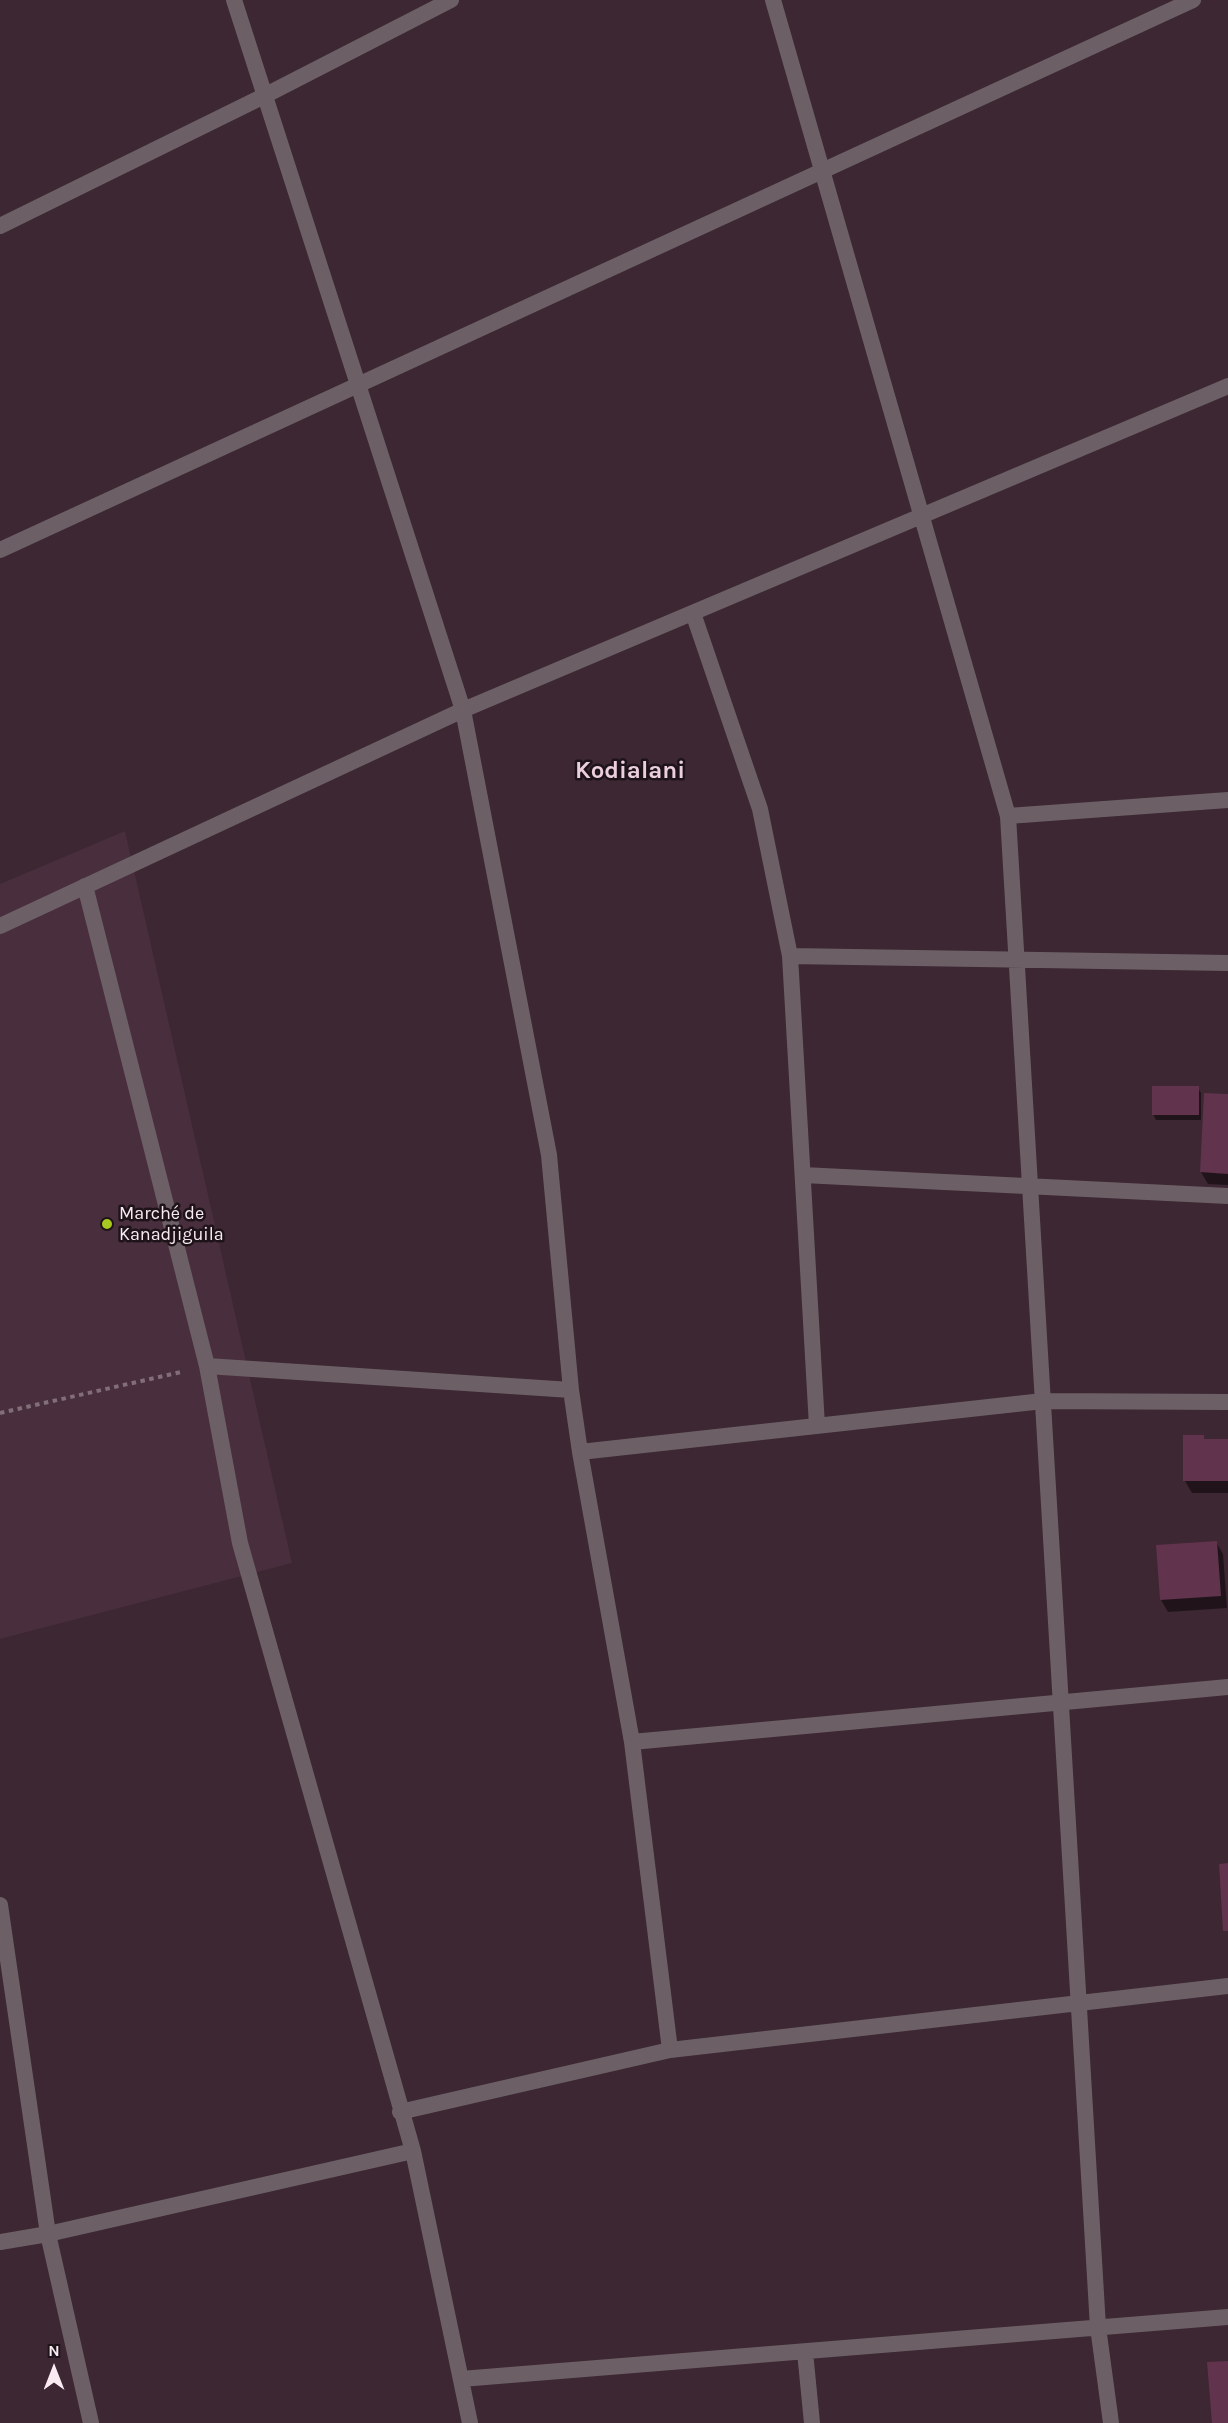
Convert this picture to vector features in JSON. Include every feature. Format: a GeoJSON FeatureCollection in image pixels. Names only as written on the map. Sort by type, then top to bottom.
{"type":"FeatureCollection","features":[{"type":"Feature","properties":{"kind":"street"},"geometry":{"type":"LineString","coordinates":[[234,0],[463,710],[549,1155],[571,1390],[632,1742],[670,2050]]}},
{"type":"Feature","properties":{"kind":"street"},"geometry":{"type":"LineString","coordinates":[[0,226],[264,96],[451,0]]}},
{"type":"Feature","properties":{"kind":"street"},"geometry":{"type":"LineString","coordinates":[[773,0],[1008,816],[1098,2327],[1111,2423]]}},
{"type":"Feature","properties":{"kind":"street"},"geometry":{"type":"LineString","coordinates":[[0,550],[1193,0]]}},
{"type":"Feature","properties":{"kind":"street"},"geometry":{"type":"LineString","coordinates":[[0,926],[463,710],[1228,386]]}},
{"type":"Feature","properties":{"kind":"street"},"geometry":{"type":"LineString","coordinates":[[693,613],[760,809],[790,956],[817,1426]]}},
{"type":"Feature","properties":{"kind":"street"},"geometry":{"type":"LineString","coordinates":[[1008,816],[1228,800]]}},
{"type":"Feature","properties":{"kind":"street"},"geometry":{"type":"LineString","coordinates":[[85,886],[207,1366],[240,1543],[412,2151],[470,2423]]}},
{"type":"Feature","properties":{"kind":"street"},"geometry":{"type":"LineString","coordinates":[[790,956],[1228,963]]}},
{"type":"Feature","properties":{"kind":"street"},"geometry":{"type":"LineString","coordinates":[[803,1175],[1228,1196]]}},
{"type":"Feature","properties":{"kind":"street"},"geometry":{"type":"LineString","coordinates":[[207,1366],[571,1390]]}},
{"type":"Feature","properties":{"kind":"street"},"geometry":{"type":"LineString","coordinates":[[580,1452],[1043,1401],[1228,1402]]}},
{"type":"Feature","properties":{"kind":"street"},"geometry":{"type":"LineString","coordinates":[[632,1742],[1228,1687]]}},
{"type":"Feature","properties":{"kind":"street"},"geometry":{"type":"LineString","coordinates":[[0,1905],[48,2234],[91,2423]]}},
{"type":"Feature","properties":{"kind":"street"},"geometry":{"type":"LineString","coordinates":[[400,2112],[670,2050],[1228,1986]]}},
{"type":"Feature","properties":{"kind":"street"},"geometry":{"type":"LineString","coordinates":[[0,2242],[48,2234],[412,2151]]}},
{"type":"Feature","properties":{"kind":"street"},"geometry":{"type":"LineString","coordinates":[[461,2379],[1228,2317]]}},
{"type":"Feature","properties":{"kind":"street"},"geometry":{"type":"LineString","coordinates":[[805,2352],[812,2423]]}},
{"type":"Feature","properties":{"kind":"path"},"geometry":{"type":"LineString","coordinates":[[0,1413],[207,1366]]}},
{"type":"Feature","properties":{"kind":"shaded area","name":"Marché de Kanadjiguila"},"geometry":{"type":"Polygon","coordinates":[[[125,831],[292,1563],[0,1639],[0,884],[125,831]]]}},
{"type":"Feature","properties":{"kind":"building"},"geometry":{"type":"Polygon","coordinates":[[[1152,1086],[1199,1086],[1199,1115],[1152,1115],[1152,1086]]]}},
{"type":"Feature","properties":{"kind":"building"},"geometry":{"type":"Polygon","coordinates":[[[1204,1093],[1228,1094],[1228,1174],[1200,1172],[1204,1093]]]}},
{"type":"Feature","properties":{"kind":"building"},"geometry":{"type":"Polygon","coordinates":[[[1183,1435],[1204,1435],[1204,1439],[1228,1439],[1228,1481],[1183,1481],[1183,1435]]]}},
{"type":"Feature","properties":{"kind":"building"},"geometry":{"type":"Polygon","coordinates":[[[1217,1541],[1221,1596],[1160,1600],[1156,1545],[1217,1541]]]}},
{"type":"Feature","properties":{"kind":"building"},"geometry":{"type":"Polygon","coordinates":[[[1228,1863],[1228,1931],[1223,1931],[1219,1864],[1228,1863]]]}},
{"type":"Feature","properties":{"kind":"building"},"geometry":{"type":"Polygon","coordinates":[[[1228,2361],[1228,2423],[1212,2423],[1207,2362],[1228,2361]]]}},
{"type":"Feature","properties":{"kind":"place","name":"Marché de Kanadjiguila"},"geometry":{"type":"Point","coordinates":[107,1224]}},
{"type":"Feature","properties":{"kind":"district","name":"Kodialani"},"geometry":{"type":"Point","coordinates":[630,771]}}]}
